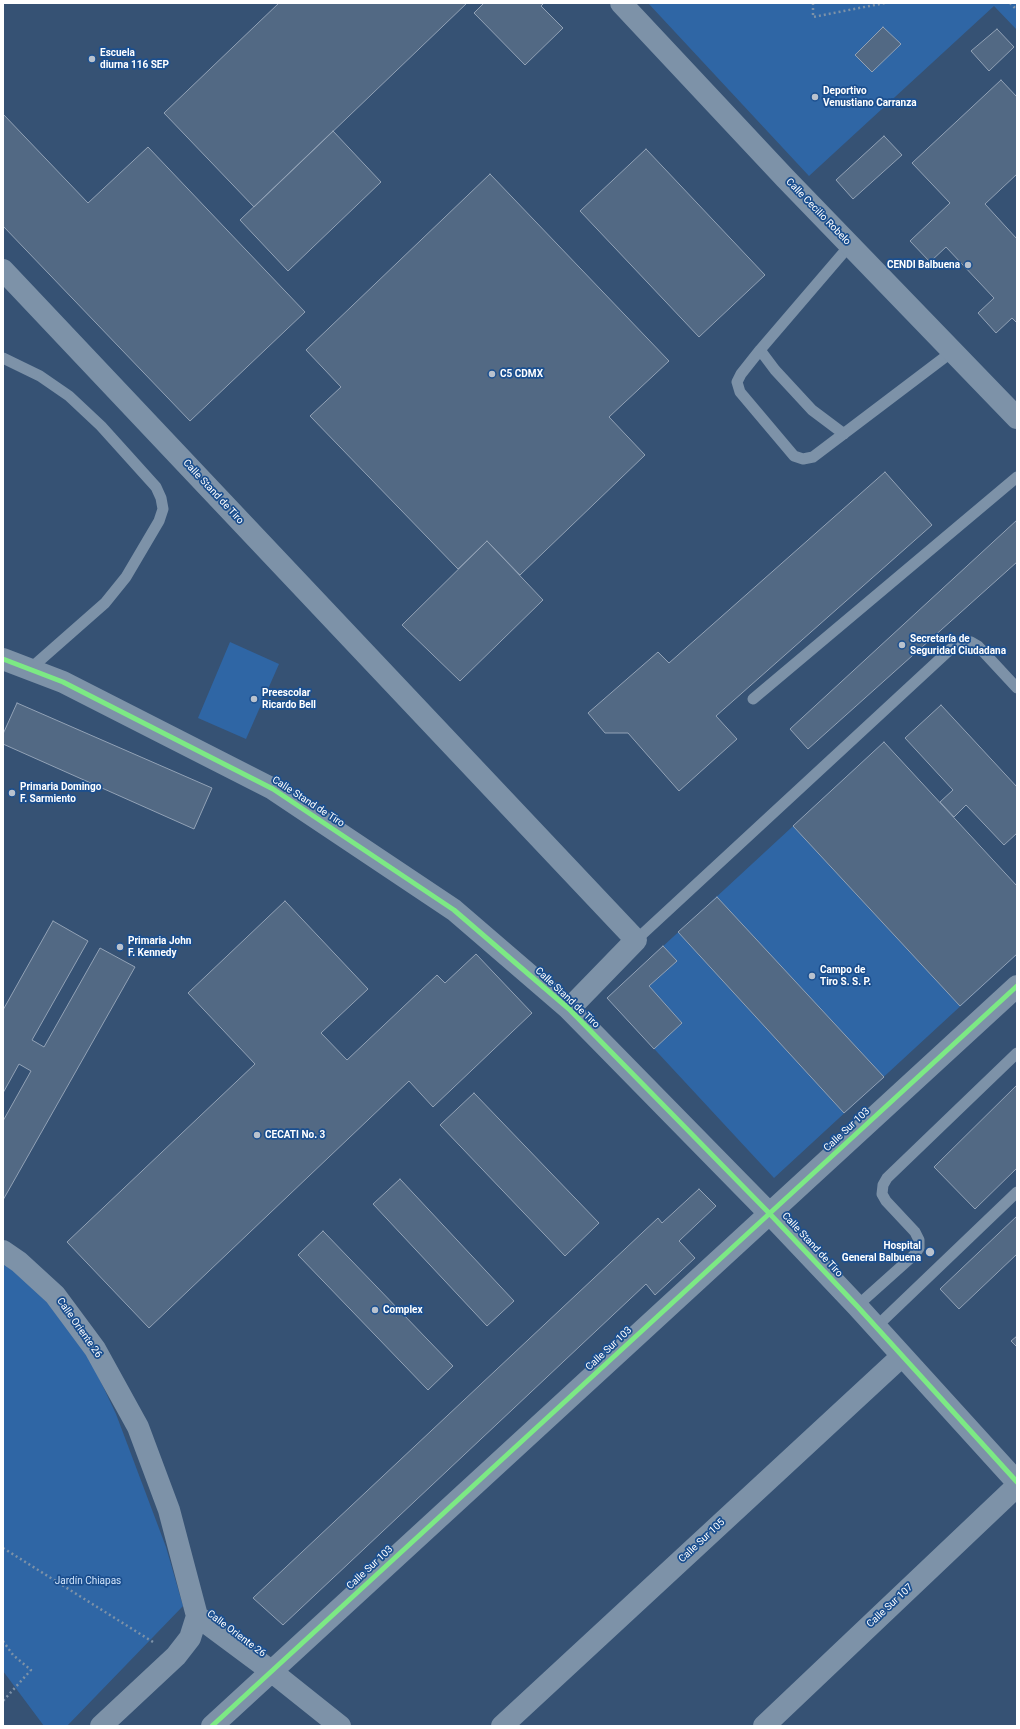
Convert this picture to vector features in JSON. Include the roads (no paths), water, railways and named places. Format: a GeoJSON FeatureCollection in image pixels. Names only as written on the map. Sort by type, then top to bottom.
{"type":"FeatureCollection","features":[{"type":"Feature","properties":{"kind":"street","name":"Calle Cecilio Robelo"},"geometry":{"type":"LineString","coordinates":[[621,3],[850,245],[1017,418]]}},
{"type":"Feature","properties":{"kind":"street","name":"Calle Stand de Tiro"},"geometry":{"type":"LineString","coordinates":[[3,270],[636,940],[569,1009]]}},
{"type":"Feature","properties":{"kind":"street","name":"Calle Stand de Tiro"},"geometry":{"type":"LineString","coordinates":[[3,659],[63,682],[273,789],[454,910],[569,1009],[770,1214],[876,1326],[1017,1482]]}},
{"type":"Feature","properties":{"kind":"street","name":"Calle Sur 103"},"geometry":{"type":"LineString","coordinates":[[212,1726],[1017,986]]}},
{"type":"Feature","properties":{"kind":"street","name":"Calle Oriente 26"},"geometry":{"type":"LineString","coordinates":[[3,1251],[19,1262],[55,1295],[95,1349],[138,1427],[169,1510],[197,1616],[271,1671],[340,1726]]}},
{"type":"Feature","properties":{"kind":"street","name":"Calle Sur 105"},"geometry":{"type":"LineString","coordinates":[[502,1726],[902,1356]]}},
{"type":"Feature","properties":{"kind":"street","name":"Calle Sur 107"},"geometry":{"type":"LineString","coordinates":[[764,1726],[1017,1486]]}},
{"type":"Feature","properties":{"kind":"street"},"geometry":{"type":"LineString","coordinates":[[101,1726],[176,1656],[190,1638],[197,1616]]}},
{"type":"Feature","properties":{"kind":"lane"},"geometry":{"type":"LineString","coordinates":[[850,245],[760,350],[741,374],[737,382],[740,392],[794,456],[803,459],[813,457],[953,351]]}},
{"type":"Feature","properties":{"kind":"lane"},"geometry":{"type":"LineString","coordinates":[[760,350],[774,370],[812,410],[844,434]]}},
{"type":"Feature","properties":{"kind":"lane"},"geometry":{"type":"LineString","coordinates":[[3,358],[40,376],[69,396],[101,426],[156,487],[162,498],[163,509],[159,520],[126,578],[105,603],[30,669]]}},
{"type":"Feature","properties":{"kind":"lane"},"geometry":{"type":"LineString","coordinates":[[753,699],[1017,477]]}},
{"type":"Feature","properties":{"kind":"lane"},"geometry":{"type":"LineString","coordinates":[[636,940],[955,645],[963,641],[970,642],[978,646],[1017,688]]}},
{"type":"Feature","properties":{"kind":"lane"},"geometry":{"type":"LineString","coordinates":[[857,1306],[914,1255],[919,1248],[919,1240],[915,1232],[886,1201],[882,1194],[883,1186],[887,1178],[1017,1053]]}},
{"type":"Feature","properties":{"kind":"lane"},"geometry":{"type":"LineString","coordinates":[[876,1326],[1017,1192]]}},
{"type":"Feature","properties":{"kind":"place","name":"Escuela diurna 116 SEP"},"geometry":{"type":"Point","coordinates":[92,59]}},
{"type":"Feature","properties":{"kind":"place","name":"Deportivo Venustiano Carranza"},"geometry":{"type":"Point","coordinates":[815,97]}},
{"type":"Feature","properties":{"kind":"place","name":"CENDI Balbuena"},"geometry":{"type":"Point","coordinates":[968,265]}},
{"type":"Feature","properties":{"kind":"place","name":"C5 CDMX"},"geometry":{"type":"Point","coordinates":[492,374]}},
{"type":"Feature","properties":{"kind":"place","name":"Secretaría de Seguridad Ciudadana"},"geometry":{"type":"Point","coordinates":[902,645]}},
{"type":"Feature","properties":{"kind":"place","name":"Preescolar Ricardo Bell"},"geometry":{"type":"Point","coordinates":[254,699]}},
{"type":"Feature","properties":{"kind":"place","name":"Primaria Domingo F. Sarmiento"},"geometry":{"type":"Point","coordinates":[12,793]}},
{"type":"Feature","properties":{"kind":"place","name":"Primaria John F. Kennedy"},"geometry":{"type":"Point","coordinates":[120,947]}},
{"type":"Feature","properties":{"kind":"place","name":"Campo de Tiro S. S. P."},"geometry":{"type":"Point","coordinates":[812,976]}},
{"type":"Feature","properties":{"kind":"place","name":"CECATI No. 3"},"geometry":{"type":"Point","coordinates":[257,1135]}},
{"type":"Feature","properties":{"kind":"place","name":"Hospital General Balbuena"},"geometry":{"type":"Point","coordinates":[930,1252]}},
{"type":"Feature","properties":{"kind":"place","name":"Complex"},"geometry":{"type":"Point","coordinates":[375,1310]}},
{"type":"Feature","properties":{"kind":"park label","name":"Jardín Chiapas"},"geometry":{"type":"Point","coordinates":[88,1581]}}]}
